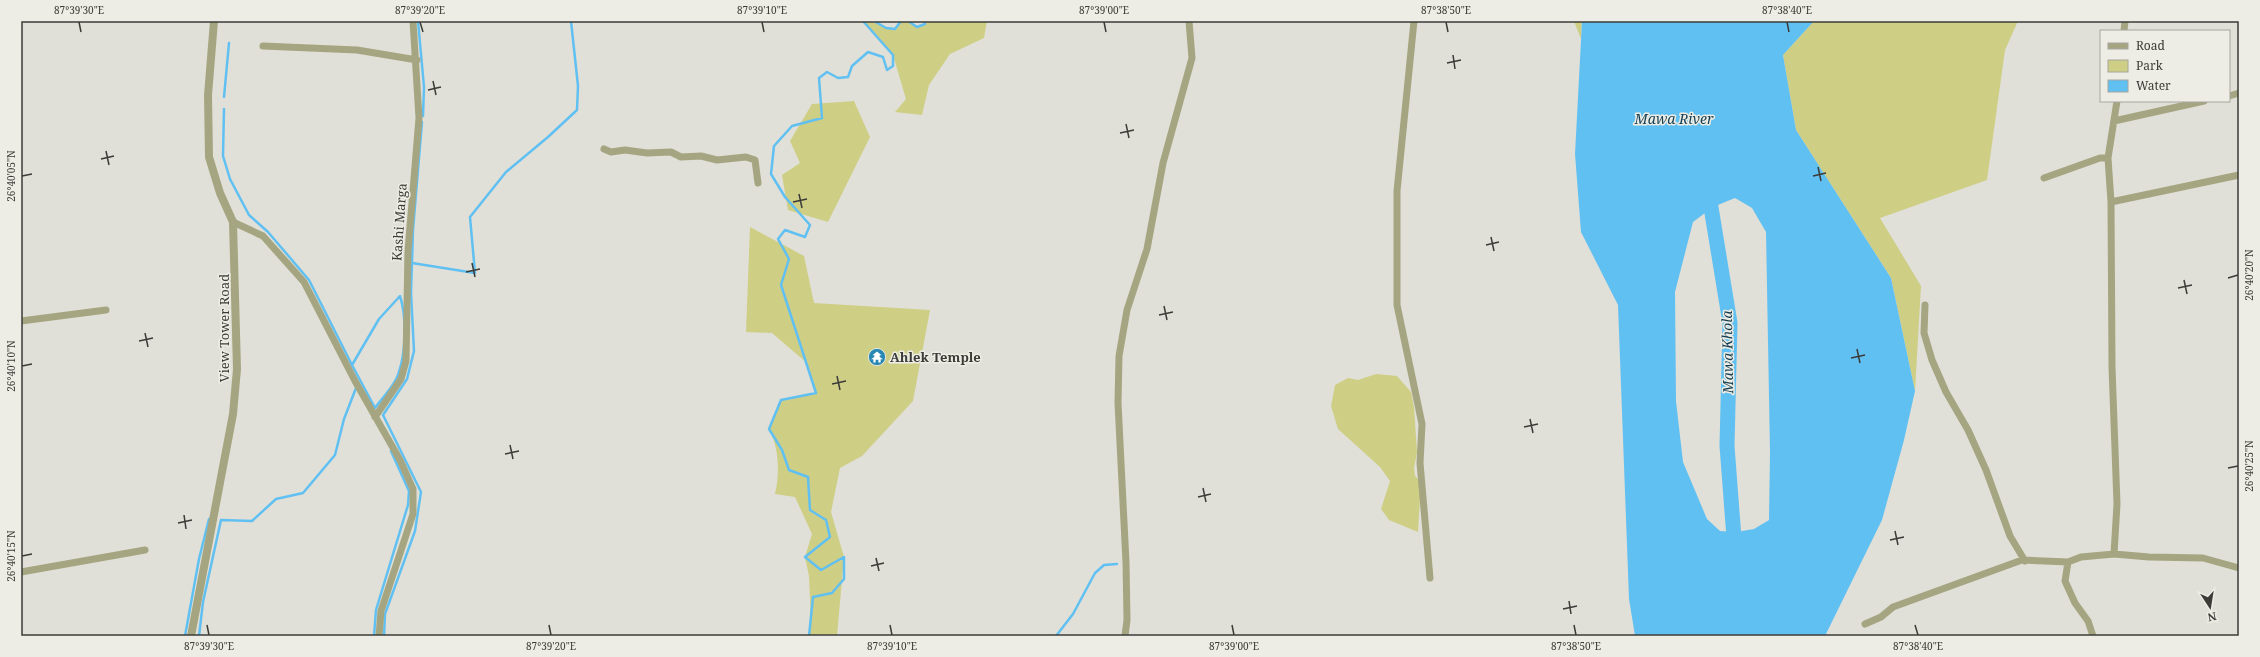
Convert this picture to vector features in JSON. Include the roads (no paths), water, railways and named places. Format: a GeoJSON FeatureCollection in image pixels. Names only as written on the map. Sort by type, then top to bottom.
{"type":"FeatureCollection","features":[{"type":"Feature","properties":{"kind":"street","name":"View Tower Road"},"geometry":{"type":"LineString","coordinates":[[191,636],[233,414],[237,369],[233,222],[220,193],[209,157],[208,95],[214,21]]}},
{"type":"Feature","properties":{"kind":"street","name":"Kashi Marga"},"geometry":{"type":"LineString","coordinates":[[376,417],[401,379],[406,361],[408,250],[419,118],[414,21]]}},
{"type":"Feature","properties":{"kind":"street"},"geometry":{"type":"LineString","coordinates":[[1125,636],[1127,622],[1126,562],[1118,403],[1119,356],[1127,310],[1147,249],[1163,163],[1192,58],[1189,21]]}},
{"type":"Feature","properties":{"kind":"street"},"geometry":{"type":"LineString","coordinates":[[1414,21],[1397,191],[1397,305],[1422,424],[1420,463],[1426,546],[1430,578]]}},
{"type":"Feature","properties":{"kind":"street"},"geometry":{"type":"LineString","coordinates":[[262,46],[273,48],[295,47],[357,50],[417,60]]}},
{"type":"Feature","properties":{"kind":"street"},"geometry":{"type":"LineString","coordinates":[[2114,554],[2117,504],[2112,367],[2111,202],[2108,158],[2117,102]]}},
{"type":"Feature","properties":{"kind":"street"},"geometry":{"type":"LineString","coordinates":[[2114,120],[2199,102]]}},
{"type":"Feature","properties":{"kind":"street"},"geometry":{"type":"LineString","coordinates":[[604,149],[611,152],[625,150],[646,153],[671,152],[681,157],[701,156],[717,160],[746,157],[755,160],[758,183]]}},
{"type":"Feature","properties":{"kind":"street"},"geometry":{"type":"LineString","coordinates":[[2044,178],[2100,158],[2108,158]]}},
{"type":"Feature","properties":{"kind":"street"},"geometry":{"type":"LineString","coordinates":[[2111,202],[2239,175]]}},
{"type":"Feature","properties":{"kind":"street"},"geometry":{"type":"LineString","coordinates":[[233,222],[263,236],[304,282],[400,460],[413,489],[413,514],[381,611],[379,636]]}},
{"type":"Feature","properties":{"kind":"street"},"geometry":{"type":"LineString","coordinates":[[1925,305],[1924,333],[1932,360],[1986,470],[2010,536],[2025,560]]}},
{"type":"Feature","properties":{"kind":"street"},"geometry":{"type":"LineString","coordinates":[[21,321],[106,310]]}},
{"type":"Feature","properties":{"kind":"street"},"geometry":{"type":"LineString","coordinates":[[21,572],[145,550]]}},
{"type":"Feature","properties":{"kind":"street"},"geometry":{"type":"LineString","coordinates":[[1865,624],[1881,617],[1893,607],[2025,560],[2068,562],[2081,557],[2114,554],[2149,558],[2203,558],[2239,568]]}},
{"type":"Feature","properties":{"kind":"street"},"geometry":{"type":"LineString","coordinates":[[2068,562],[2065,581],[2075,603],[2088,621],[2093,636]]}},
{"type":"Feature","properties":{"kind":"water","name":"Mawa River"},"geometry":{"type":"Polygon","coordinates":[[[1582,21],[1814,21],[1783,55],[1796,130],[1891,278],[1915,391],[1904,440],[1882,520],[1825,636],[1635,636],[1629,599],[1618,305],[1581,232],[1575,154],[1582,21]],[[1735,198],[1713,207],[1693,222],[1675,292],[1676,401],[1683,462],[1707,519],[1720,531],[1736,532],[1754,529],[1769,520],[1770,452],[1766,232],[1752,208],[1735,198]]]}},
{"type":"Feature","properties":{"kind":"waterway"},"geometry":{"type":"LineString","coordinates":[[418,21],[424,87],[423,116]]}},
{"type":"Feature","properties":{"kind":"waterway"},"geometry":{"type":"LineString","coordinates":[[412,263],[475,273],[470,217],[506,172],[548,137],[577,110],[578,86],[571,21]]}},
{"type":"Feature","properties":{"kind":"waterway"},"geometry":{"type":"LineString","coordinates":[[809,636],[813,597],[832,593],[844,579],[844,557],[821,570],[805,557],[830,537],[826,520],[810,510],[808,477],[789,470],[782,450],[769,429],[781,400],[816,393],[781,285],[789,259],[778,239],[785,230],[805,237],[810,225],[785,197],[771,174],[774,146],[792,126],[822,118],[819,78],[827,72],[838,78],[848,77],[852,66],[868,52],[883,57],[887,70],[893,66],[893,55],[863,21]]}},
{"type":"Feature","properties":{"kind":"waterway"},"geometry":{"type":"LineString","coordinates":[[874,21],[886,28],[895,29],[901,21]]}},
{"type":"Feature","properties":{"kind":"waterway"},"geometry":{"type":"LineString","coordinates":[[908,21],[917,27],[925,24],[924,21]]}},
{"type":"Feature","properties":{"kind":"waterway"},"geometry":{"type":"LineString","coordinates":[[224,97],[229,43]]}},
{"type":"Feature","properties":{"kind":"waterway"},"geometry":{"type":"LineString","coordinates":[[224,109],[223,156],[230,179],[249,215],[268,232],[309,280],[352,365]]}},
{"type":"Feature","properties":{"kind":"waterway"},"geometry":{"type":"LineString","coordinates":[[384,636],[385,614],[415,531],[421,492],[383,415],[407,379],[414,351],[411,293],[413,230],[422,122]]}},
{"type":"Feature","properties":{"kind":"waterway","name":"Mawa Khola"},"geometry":{"type":"LineString","coordinates":[[1708,189],[1730,323],[1727,446],[1735,551]]}},
{"type":"Feature","properties":{"kind":"waterway"},"geometry":{"type":"LineString","coordinates":[[400,296],[405,325],[401,366],[394,384],[375,408],[352,365],[379,319],[400,296]]}},
{"type":"Feature","properties":{"kind":"waterway"},"geometry":{"type":"LineString","coordinates":[[199,636],[203,602],[221,520],[252,521],[276,499],[303,493],[335,455],[344,419],[356,388]]}},
{"type":"Feature","properties":{"kind":"waterway"},"geometry":{"type":"LineString","coordinates":[[374,636],[376,610],[408,505],[409,491],[391,451]]}},
{"type":"Feature","properties":{"kind":"waterway"},"geometry":{"type":"LineString","coordinates":[[185,636],[199,559],[209,519]]}},
{"type":"Feature","properties":{"kind":"waterway"},"geometry":{"type":"LineString","coordinates":[[1056,636],[1073,614],[1095,573],[1104,565],[1117,564]]}},
{"type":"Feature","properties":{"kind":"place","name":"Ahlek Temple"},"geometry":{"type":"Point","coordinates":[877,357]}}]}
